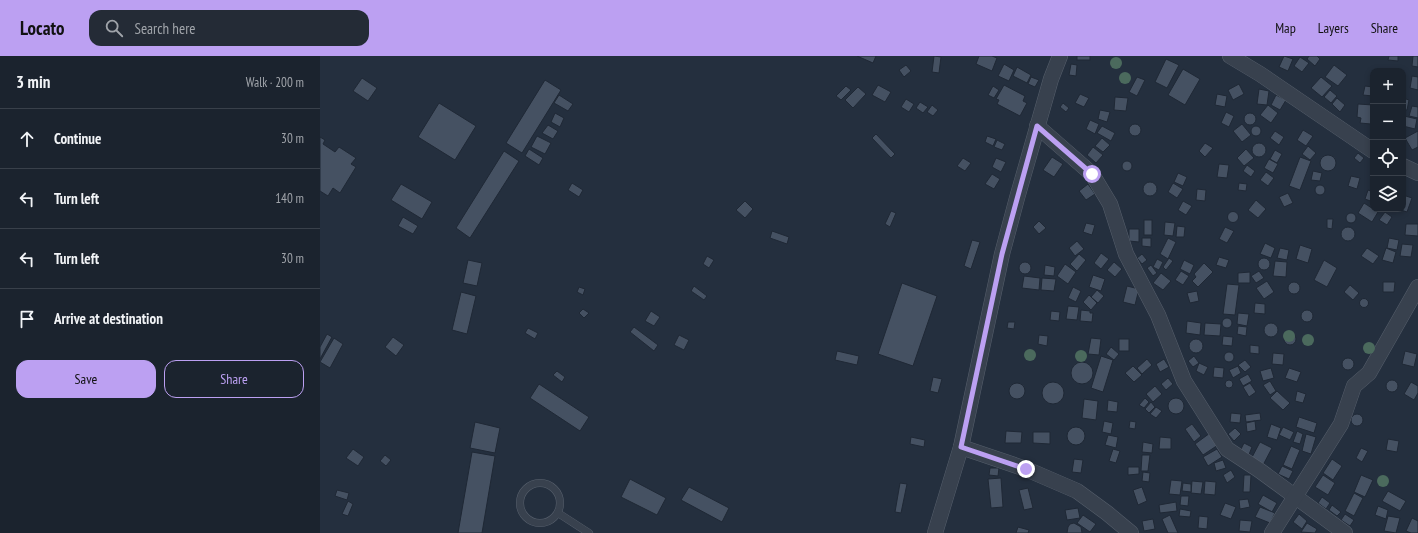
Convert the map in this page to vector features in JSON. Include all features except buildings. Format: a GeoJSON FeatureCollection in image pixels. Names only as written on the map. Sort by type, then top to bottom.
{"type":"FeatureCollection","features":[{"type":"Feature","properties":{"kind":"street"},"geometry":{"type":"LineString","coordinates":[[936,533],[961,447],[1002,254],[1051,78],[1060,56]]}},
{"type":"Feature","properties":{"kind":"street"},"geometry":{"type":"LineString","coordinates":[[1230,56],[1260,74],[1370,149]]}},
{"type":"Feature","properties":{"kind":"street"},"geometry":{"type":"LineString","coordinates":[[1037,126],[1092,174],[1110,204],[1126,254],[1158,315],[1184,381],[1227,449],[1259,470],[1345,533]]}},
{"type":"Feature","properties":{"kind":"street"},"geometry":{"type":"LineString","coordinates":[[1406,167],[1418,173]]}},
{"type":"Feature","properties":{"kind":"street"},"geometry":{"type":"LineString","coordinates":[[1272,533],[1341,424],[1354,386],[1369,374],[1418,287]]}},
{"type":"Feature","properties":{"kind":"street"},"geometry":{"type":"LineString","coordinates":[[961,447],[1026,469],[1077,491],[1131,533]]}},
{"type":"Feature","properties":{"kind":"lane"},"geometry":{"type":"LineString","coordinates":[[541,483],[553,488],[558,493],[560,500],[558,513],[553,519],[547,522],[540,523],[528,519],[523,513],[521,507],[523,493],[528,488],[541,483]]}},
{"type":"Feature","properties":{"kind":"lane"},"geometry":{"type":"LineString","coordinates":[[558,513],[589,533]]}},
{"type":"Feature","properties":{"kind":"route"},"geometry":{"type":"LineString","coordinates":[[1026,469],[961,447],[1002,254],[1016,198],[1037,126],[1092,174]]}}]}
